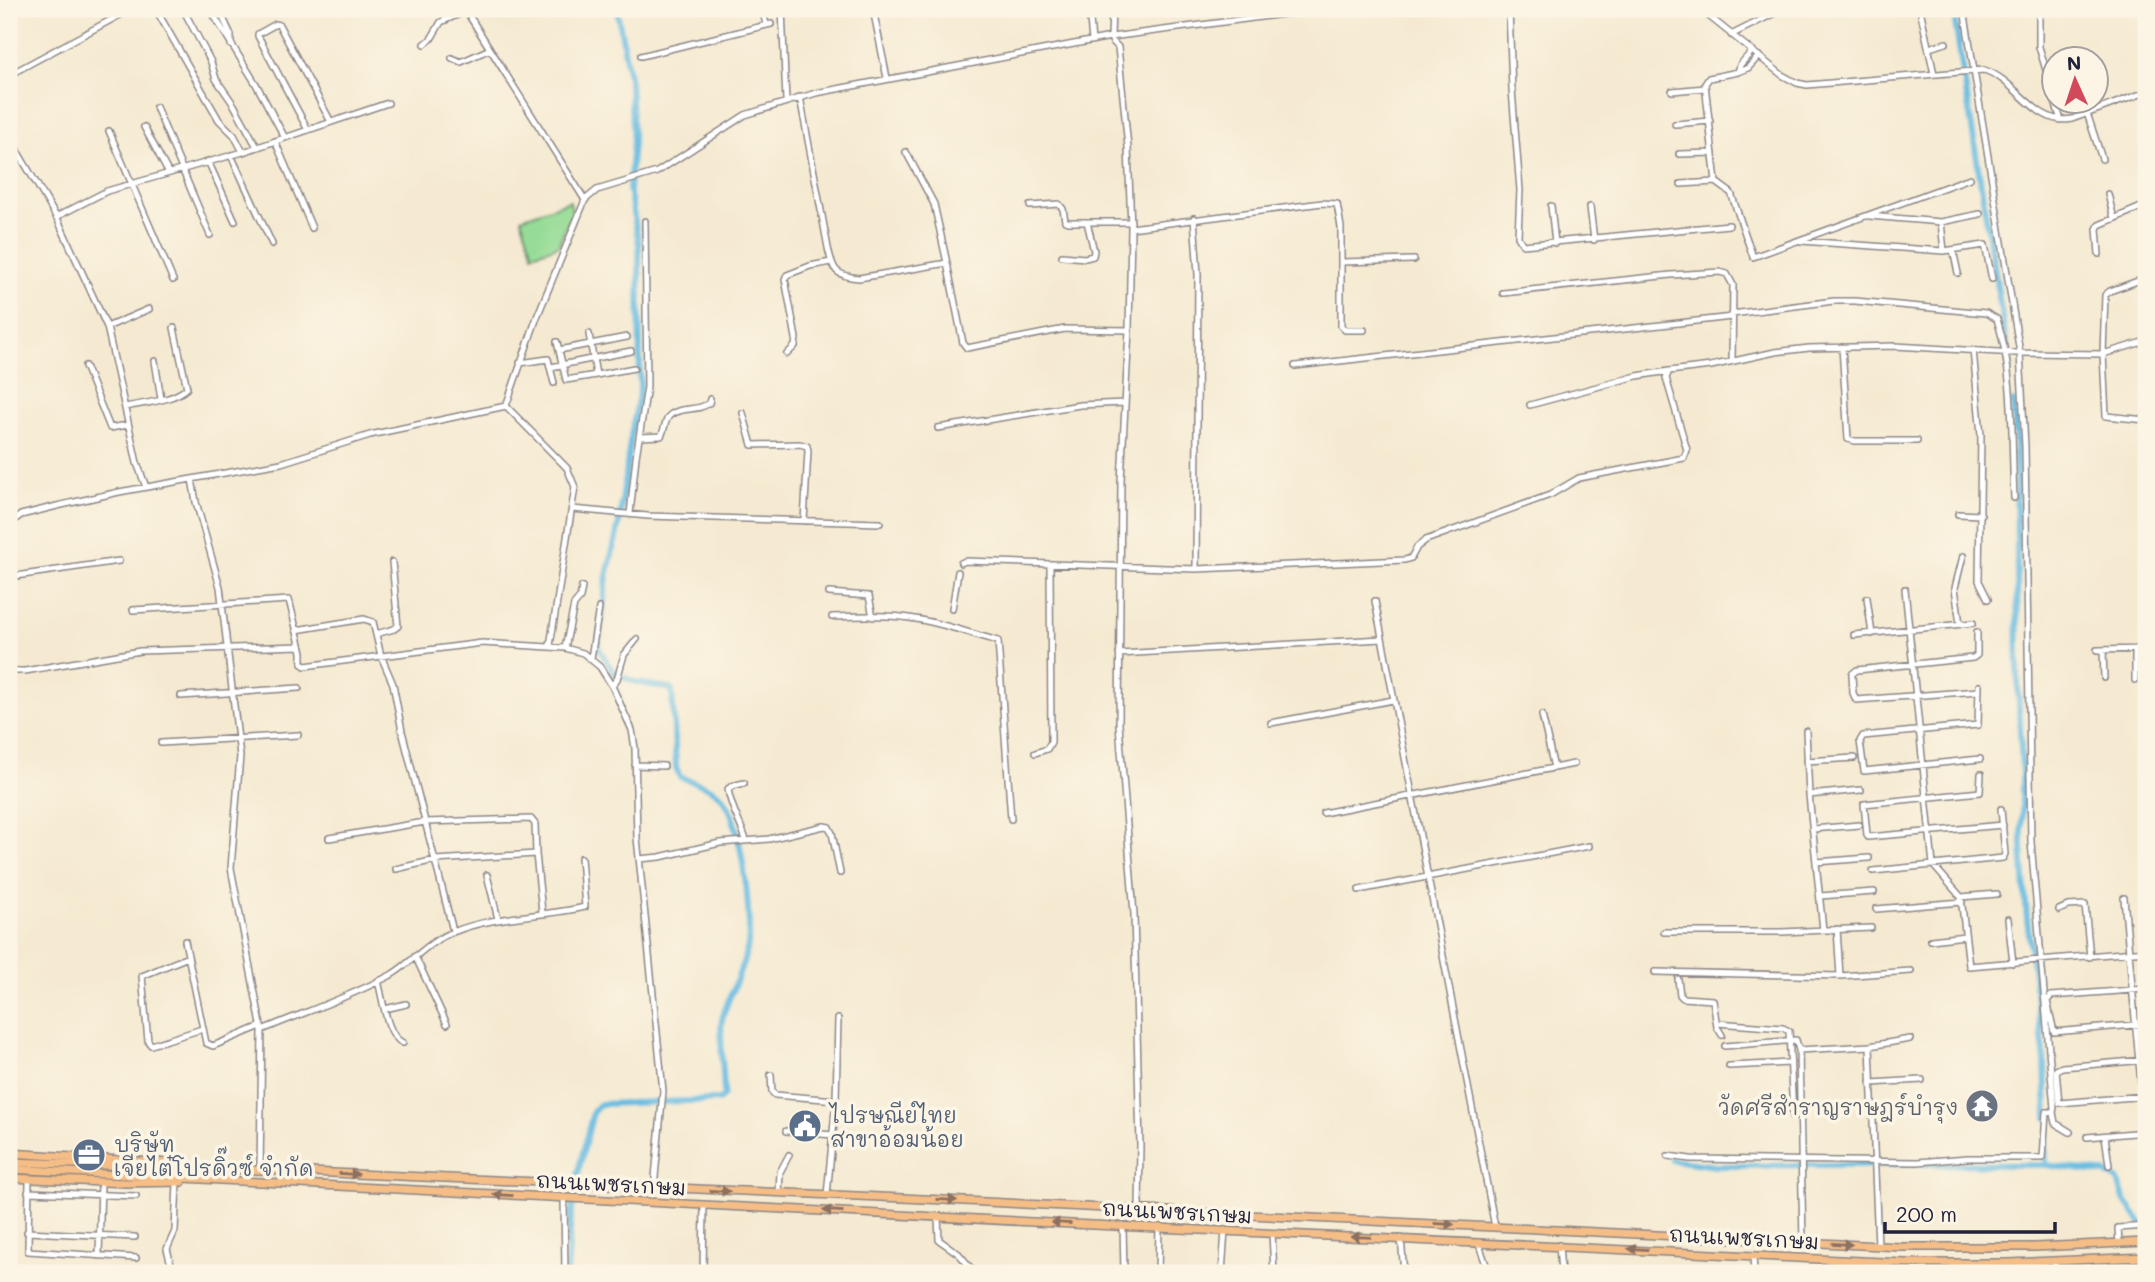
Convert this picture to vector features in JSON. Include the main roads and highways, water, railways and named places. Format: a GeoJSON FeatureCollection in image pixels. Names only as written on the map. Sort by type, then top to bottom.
{"type":"FeatureCollection","features":[{"type":"Feature","properties":{"kind":"main road","name":"ถนนเพชรเกษม"},"geometry":{"type":"LineString","coordinates":[[9,1153],[125,1159],[208,1168]]}},
{"type":"Feature","properties":{"kind":"main road","name":"ถนนเพชรเกษม"},"geometry":{"type":"LineString","coordinates":[[9,1162],[260,1170],[827,1195],[1878,1246],[2035,1247],[2146,1242]]}},
{"type":"Feature","properties":{"kind":"main road","name":"ถนนเพชรเกษม"},"geometry":{"type":"LineString","coordinates":[[9,1169],[571,1199],[1753,1255],[1906,1267],[1947,1263],[2146,1257]]}},
{"type":"Feature","properties":{"kind":"main road","name":"ถนนเพชรเกษม"},"geometry":{"type":"LineString","coordinates":[[9,1178],[101,1182],[177,1182],[207,1179]]}},
{"type":"Feature","properties":{"kind":"main road"},"geometry":{"type":"LineString","coordinates":[[2008,1247],[2009,1263]]}},
{"type":"Feature","properties":{"kind":"main road"},"geometry":{"type":"LineString","coordinates":[[2035,1247],[2036,1262]]}},
{"type":"Feature","properties":{"kind":"main road"},"geometry":{"type":"LineString","coordinates":[[1945,1248],[1947,1263]]}},
{"type":"Feature","properties":{"kind":"waterway"},"geometry":{"type":"LineString","coordinates":[[567,1273],[571,1214],[579,1168],[593,1112],[600,1104],[719,1100],[724,1095],[722,1020],[746,954],[749,930],[744,868],[729,809],[719,794],[680,777],[676,768],[672,689],[635,682],[614,673],[598,647],[607,576],[619,524],[640,390],[639,245],[629,189],[633,141],[630,83],[617,9]]}},
{"type":"Feature","properties":{"kind":"waterway"},"geometry":{"type":"LineString","coordinates":[[1953,9],[2010,367]]}},
{"type":"Feature","properties":{"kind":"waterway"},"geometry":{"type":"LineString","coordinates":[[2013,402],[2016,433],[2022,848],[2027,919],[2045,1061],[2047,1118]]}},
{"type":"Feature","properties":{"kind":"waterway"},"geometry":{"type":"LineString","coordinates":[[2046,1142],[2046,1165]]}},
{"type":"Feature","properties":{"kind":"waterway"},"geometry":{"type":"LineString","coordinates":[[1672,1160],[1716,1166],[1914,1164]]}},
{"type":"Feature","properties":{"kind":"waterway"},"geometry":{"type":"LineString","coordinates":[[1925,1164],[2046,1165],[2106,1173],[2118,1181],[2125,1201],[2146,1229]]}},
{"type":"Feature","properties":{"kind":"place","name":"วัดศรีสําราญราษฎร์บํารุง"},"geometry":{"type":"Point","coordinates":[1982,1106]}},
{"type":"Feature","properties":{"kind":"place","name":"ไปรษณีย์ไทย สาขาอ้อมน้อย"},"geometry":{"type":"Point","coordinates":[805,1126]}},
{"type":"Feature","properties":{"kind":"place","name":"บริษัท เจียไต๋โปรดิ๊วซ์ จำกัด"},"geometry":{"type":"Point","coordinates":[89,1155]}}]}
